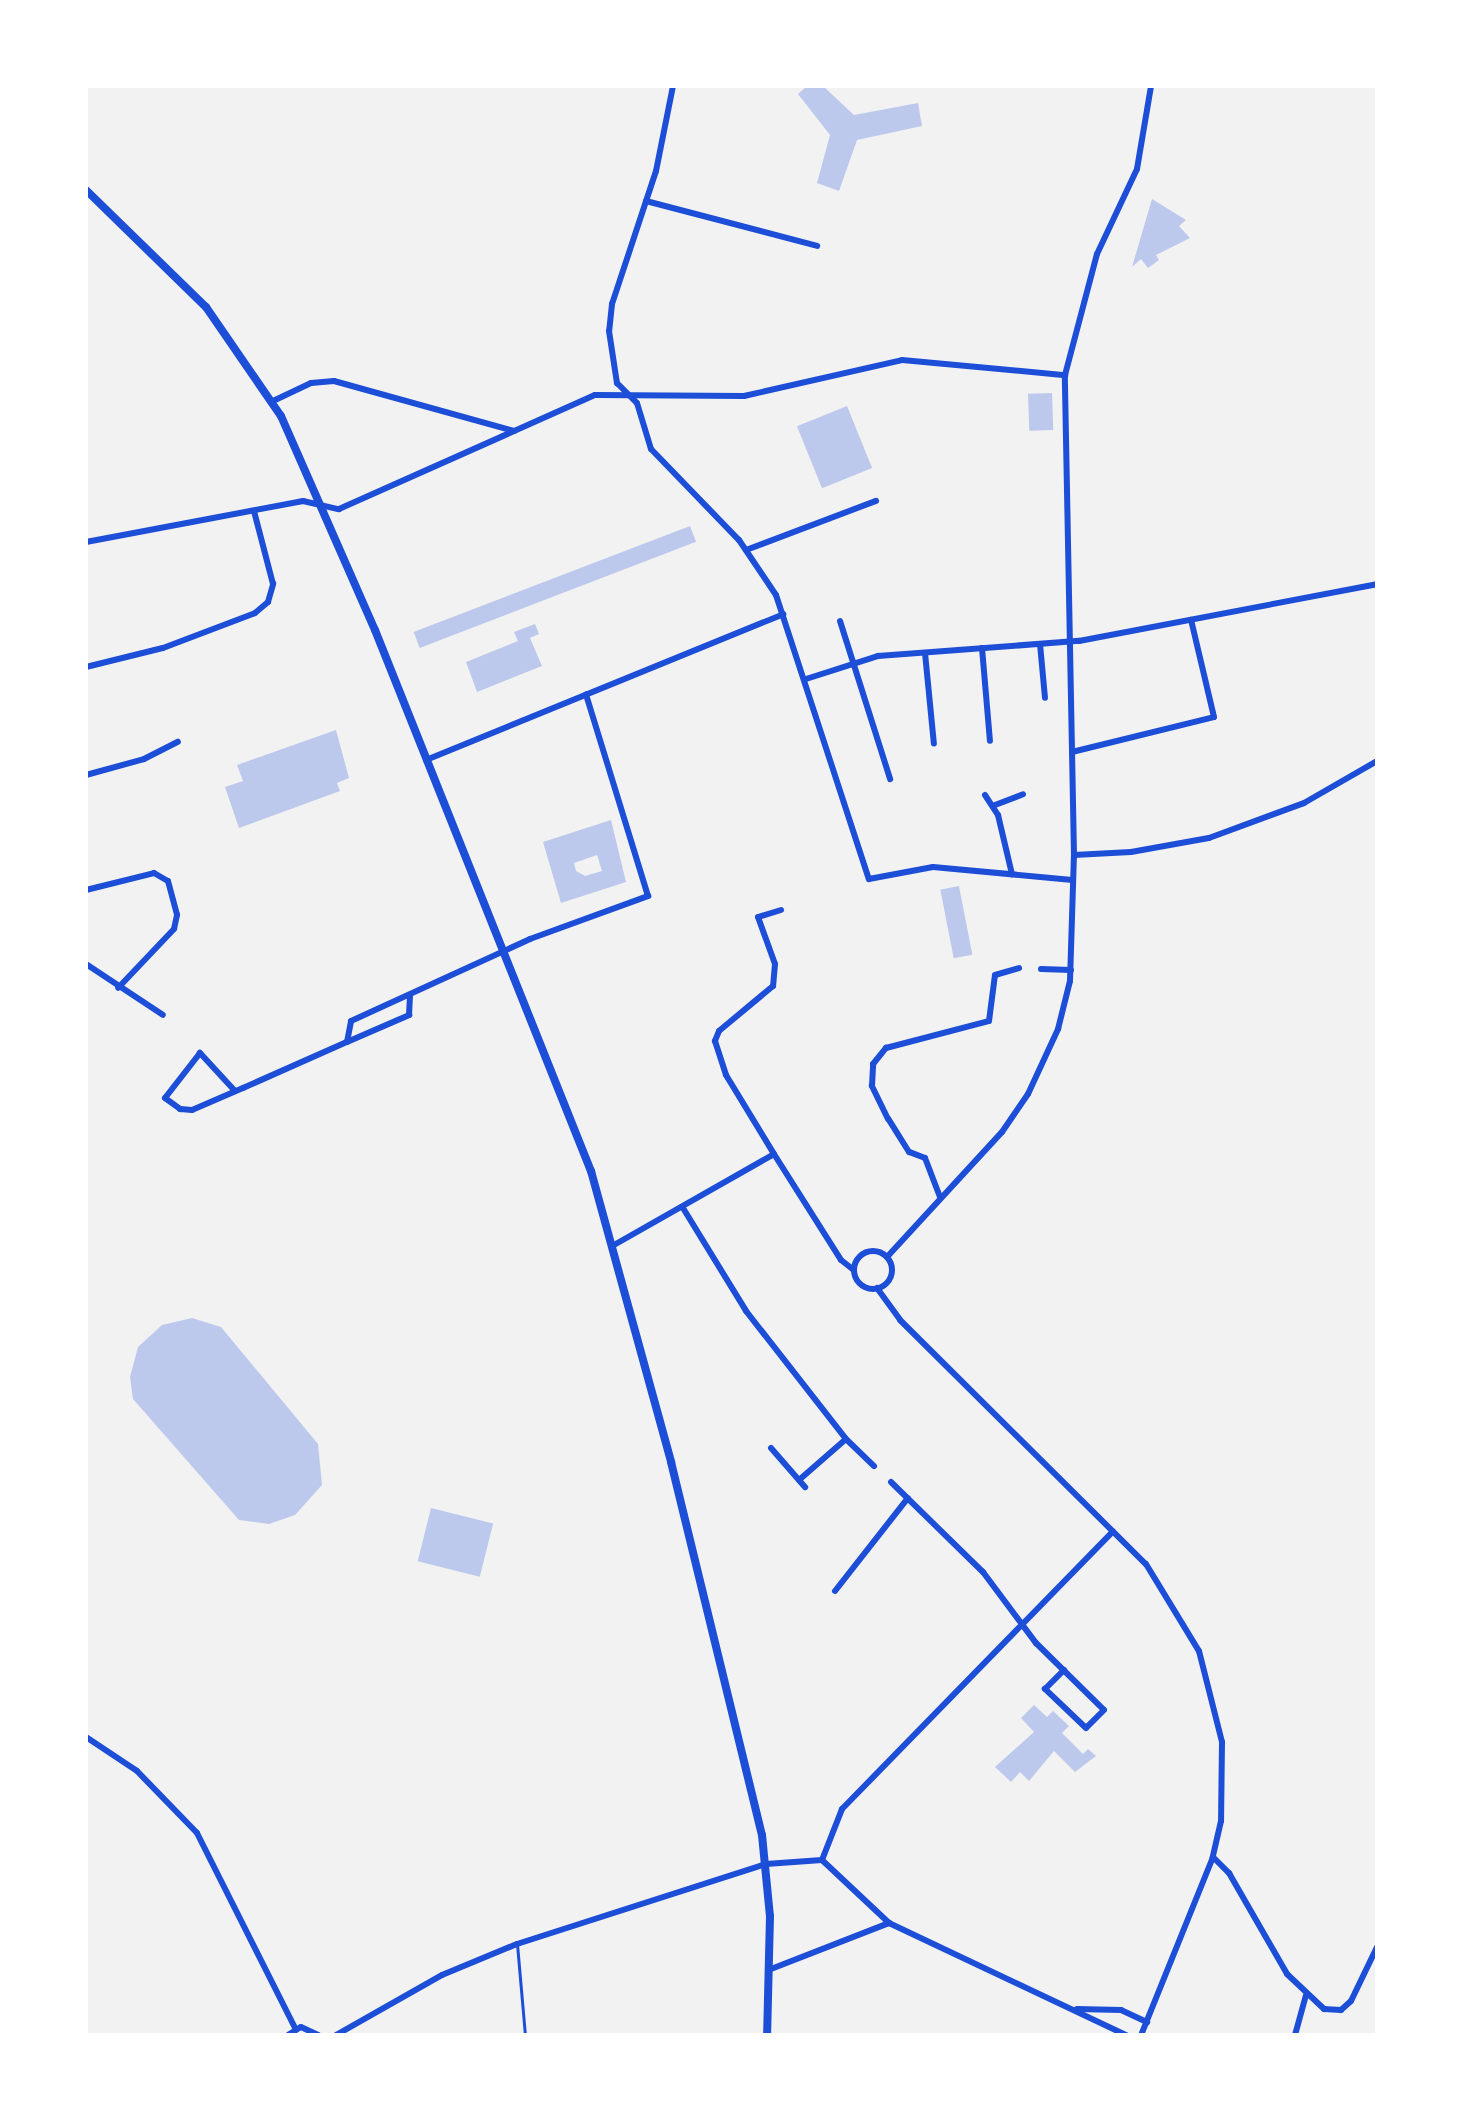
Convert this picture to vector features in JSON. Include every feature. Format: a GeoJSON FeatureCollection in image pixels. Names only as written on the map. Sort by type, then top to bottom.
{"type":"FeatureCollection","features":[{"type":"Feature","properties":{"kind":"main road"},"geometry":{"type":"LineString","coordinates":[[86,190],[206,307],[273,401],[322,505],[591,1171],[614,1245],[748,1770],[766,1864],[771,1969],[767,2035]]}},
{"type":"Feature","properties":{"kind":"street"},"geometry":{"type":"LineString","coordinates":[[673,86],[646,201],[612,304],[609,331],[617,383],[637,403],[651,449],[764,573],[783,614],[806,679],[869,879],[933,867],[1072,880]]}},
{"type":"Feature","properties":{"kind":"street"},"geometry":{"type":"LineString","coordinates":[[887,1257],[1002,1132],[1028,1094],[1058,1029],[1071,970],[1074,855],[1065,375],[1097,254],[1137,169],[1151,86]]}},
{"type":"Feature","properties":{"kind":"street"},"geometry":{"type":"LineString","coordinates":[[646,201],[817,246]]}},
{"type":"Feature","properties":{"kind":"street"},"geometry":{"type":"LineString","coordinates":[[86,542],[303,501],[343,508],[595,395],[628,394],[702,400],[744,396],[902,360],[1065,375]]}},
{"type":"Feature","properties":{"kind":"street"},"geometry":{"type":"LineString","coordinates":[[273,401],[311,383],[334,381],[514,431]]}},
{"type":"Feature","properties":{"kind":"street"},"geometry":{"type":"LineString","coordinates":[[746,550],[876,501]]}},
{"type":"Feature","properties":{"kind":"street"},"geometry":{"type":"LineString","coordinates":[[86,667],[163,648],[255,613],[268,602],[273,584],[254,511]]}},
{"type":"Feature","properties":{"kind":"street"},"geometry":{"type":"LineString","coordinates":[[806,679],[854,664],[925,653],[1068,642],[1377,584]]}},
{"type":"Feature","properties":{"kind":"street"},"geometry":{"type":"LineString","coordinates":[[426,760],[783,614]]}},
{"type":"Feature","properties":{"kind":"street"},"geometry":{"type":"LineString","coordinates":[[1072,752],[1214,717],[1191,620]]}},
{"type":"Feature","properties":{"kind":"street"},"geometry":{"type":"LineString","coordinates":[[840,621],[890,779]]}},
{"type":"Feature","properties":{"kind":"street"},"geometry":{"type":"LineString","coordinates":[[1040,644],[1045,698]]}},
{"type":"Feature","properties":{"kind":"street"},"geometry":{"type":"LineString","coordinates":[[982,648],[990,741]]}},
{"type":"Feature","properties":{"kind":"street"},"geometry":{"type":"LineString","coordinates":[[925,653],[934,744]]}},
{"type":"Feature","properties":{"kind":"street"},"geometry":{"type":"LineString","coordinates":[[347,1042],[351,1021],[505,952],[648,896],[586,694]]}},
{"type":"Feature","properties":{"kind":"street"},"geometry":{"type":"LineString","coordinates":[[86,775],[144,759],[178,742]]}},
{"type":"Feature","properties":{"kind":"street"},"geometry":{"type":"LineString","coordinates":[[1074,855],[1131,852],[1209,838],[1304,803],[1377,761]]}},
{"type":"Feature","properties":{"kind":"street"},"geometry":{"type":"LineString","coordinates":[[995,805],[1023,794]]}},
{"type":"Feature","properties":{"kind":"street"},"geometry":{"type":"LineString","coordinates":[[985,795],[995,805],[1012,874]]}},
{"type":"Feature","properties":{"kind":"street"},"geometry":{"type":"LineString","coordinates":[[86,890],[154,873],[168,881],[177,915],[174,929],[118,988]]}},
{"type":"Feature","properties":{"kind":"street"},"geometry":{"type":"LineString","coordinates":[[781,910],[758,917],[775,964],[773,986],[728,1022],[715,1041],[726,1075],[841,1260],[854,1270],[863,1286],[877,1288],[900,1320],[1113,1531],[1164,1588],[1206,1671],[1222,1756],[1221,1821],[1213,1857],[1141,2035]]}},
{"type":"Feature","properties":{"kind":"street"},"geometry":{"type":"LineString","coordinates":[[86,964],[163,1015]]}},
{"type":"Feature","properties":{"kind":"street"},"geometry":{"type":"LineString","coordinates":[[940,1197],[925,1158],[909,1152],[888,1119],[872,1086],[873,1064],[886,1048],[989,1021],[995,975],[1019,968]]}},
{"type":"Feature","properties":{"kind":"street"},"geometry":{"type":"LineString","coordinates":[[1041,969],[1071,970]]}},
{"type":"Feature","properties":{"kind":"street"},"geometry":{"type":"LineString","coordinates":[[235,1091],[200,1053],[165,1098],[180,1109],[192,1110],[409,1015],[410,996]]}},
{"type":"Feature","properties":{"kind":"street"},"geometry":{"type":"LineString","coordinates":[[614,1245],[774,1154]]}},
{"type":"Feature","properties":{"kind":"street"},"geometry":{"type":"LineString","coordinates":[[683,1208],[746,1311],[846,1439],[874,1466]]}},
{"type":"Feature","properties":{"kind":"street"},"geometry":{"type":"LineString","coordinates":[[854,1270],[863,1253],[877,1251],[887,1257],[891,1276],[877,1288]]}},
{"type":"Feature","properties":{"kind":"street"},"geometry":{"type":"LineString","coordinates":[[799,1480],[846,1439]]}},
{"type":"Feature","properties":{"kind":"street"},"geometry":{"type":"LineString","coordinates":[[771,1448],[805,1487]]}},
{"type":"Feature","properties":{"kind":"street"},"geometry":{"type":"LineString","coordinates":[[891,1482],[1005,1595],[1022,1624],[1104,1710],[1086,1728],[1045,1689],[1064,1670]]}},
{"type":"Feature","properties":{"kind":"street"},"geometry":{"type":"LineString","coordinates":[[835,1591],[908,1498]]}},
{"type":"Feature","properties":{"kind":"street"},"geometry":{"type":"LineString","coordinates":[[822,1860],[842,1809],[1113,1531]]}},
{"type":"Feature","properties":{"kind":"street"},"geometry":{"type":"LineString","coordinates":[[86,1737],[137,1771],[197,1833],[295,2028]]}},
{"type":"Feature","properties":{"kind":"street"},"geometry":{"type":"LineString","coordinates":[[1213,1857],[1229,1873],[1266,1945],[1306,1995],[1324,2009],[1341,2010],[1377,1947]]}},
{"type":"Feature","properties":{"kind":"street"},"geometry":{"type":"LineString","coordinates":[[336,2035],[442,1975],[517,1944],[766,1864],[822,1860],[889,1923],[1126,2035]]}},
{"type":"Feature","properties":{"kind":"street"},"geometry":{"type":"LineString","coordinates":[[771,1969],[889,1923]]}},
{"type":"Feature","properties":{"kind":"street"},"geometry":{"type":"LineString","coordinates":[[1295,2035],[1306,1995]]}},
{"type":"Feature","properties":{"kind":"street"},"geometry":{"type":"LineString","coordinates":[[1070,2008],[1121,2010],[1147,2022]]}},
{"type":"Feature","properties":{"kind":"street"},"geometry":{"type":"LineString","coordinates":[[288,2035],[295,2028],[306,2027],[318,2035]]}},
{"type":"Feature","properties":{"kind":"lane"},"geometry":{"type":"LineString","coordinates":[[517,1944],[525,2035]]}},
{"type":"Feature","properties":{"kind":"building"},"geometry":{"type":"Polygon","coordinates":[[[807,86],[823,86],[854,115],[918,103],[922,126],[857,140],[839,191],[817,183],[830,135],[798,94],[807,86]]]}},
{"type":"Feature","properties":{"kind":"building"},"geometry":{"type":"Polygon","coordinates":[[[1152,199],[1186,220],[1179,226],[1190,238],[1156,255],[1159,260],[1148,268],[1141,259],[1132,267],[1152,199]]]}},
{"type":"Feature","properties":{"kind":"building"},"geometry":{"type":"Polygon","coordinates":[[[1052,393],[1053,430],[1029,431],[1028,394],[1052,393]]]}},
{"type":"Feature","properties":{"kind":"building"},"geometry":{"type":"Polygon","coordinates":[[[847,406],[872,468],[822,488],[797,426],[847,406]]]}},
{"type":"Feature","properties":{"kind":"building"},"geometry":{"type":"Polygon","coordinates":[[[690,526],[696,542],[420,648],[414,632],[690,526]]]}},
{"type":"Feature","properties":{"kind":"building"},"geometry":{"type":"Polygon","coordinates":[[[535,624],[539,634],[530,638],[542,666],[477,692],[466,662],[518,641],[514,632],[535,624]]]}},
{"type":"Feature","properties":{"kind":"building"},"geometry":{"type":"Polygon","coordinates":[[[336,730],[349,778],[337,783],[340,791],[239,828],[225,787],[243,781],[237,765],[336,730]]]}},
{"type":"Feature","properties":{"kind":"building"},"geometry":{"type":"Polygon","coordinates":[[[611,820],[626,882],[561,903],[543,842],[611,820]],[[597,855],[574,863],[576,871],[585,876],[602,871],[597,855]]]}},
{"type":"Feature","properties":{"kind":"building"},"geometry":{"type":"Polygon","coordinates":[[[959,886],[972,955],[954,958],[940,890],[959,886]]]}},
{"type":"Feature","properties":{"kind":"building"},"geometry":{"type":"Polygon","coordinates":[[[192,1318],[221,1327],[318,1444],[322,1485],[295,1515],[269,1524],[239,1520],[133,1399],[130,1377],[138,1347],[162,1325],[192,1318]]]}},
{"type":"Feature","properties":{"kind":"building"},"geometry":{"type":"Polygon","coordinates":[[[431,1508],[493,1523],[480,1577],[418,1561],[431,1508]]]}},
{"type":"Feature","properties":{"kind":"building"},"geometry":{"type":"Polygon","coordinates":[[[1034,1705],[1047,1717],[1053,1711],[1069,1726],[1062,1733],[1083,1754],[1088,1749],[1096,1756],[1075,1772],[1054,1751],[1029,1781],[1020,1772],[1011,1782],[995,1767],[1034,1732],[1021,1718],[1034,1705]]]}}]}
